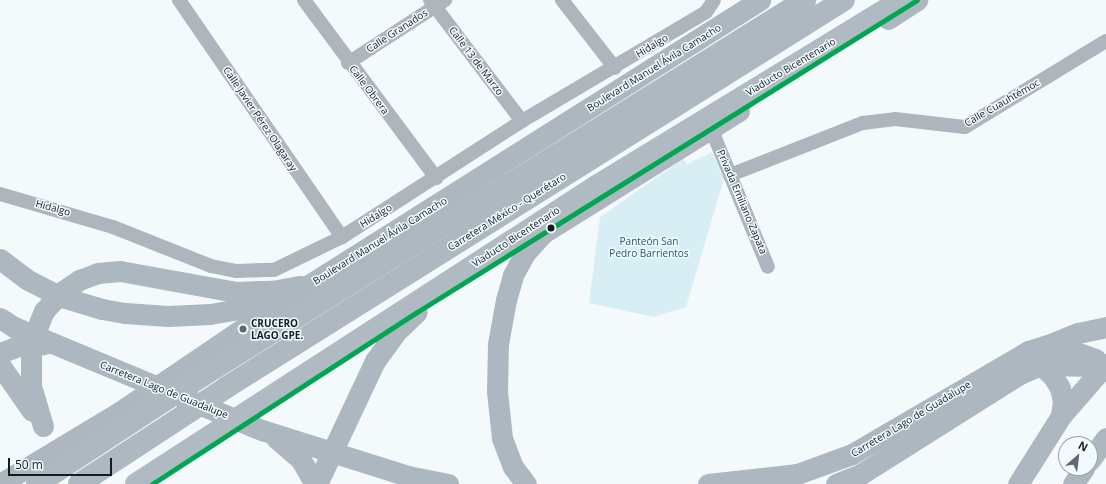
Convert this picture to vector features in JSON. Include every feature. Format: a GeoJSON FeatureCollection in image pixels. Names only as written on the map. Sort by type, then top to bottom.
{"type":"FeatureCollection","features":[{"type":"Feature","properties":{"kind":"highway"},"geometry":{"type":"LineString","coordinates":[[38,484],[144,415],[192,373],[805,0]]}},
{"type":"Feature","properties":{"kind":"highway","name":"Carretera México - Querétaro"},"geometry":{"type":"LineString","coordinates":[[80,484],[227,387],[844,0]]}},
{"type":"Feature","properties":{"kind":"highway","name":"Viaducto Bicentenario"},"geometry":{"type":"LineString","coordinates":[[136,484],[902,0]]}},
{"type":"Feature","properties":{"kind":"main road","name":"Boulevard Manuel Ávila Camacho"},"geometry":{"type":"LineString","coordinates":[[0,484],[121,411],[192,373],[285,300],[760,0]]}},
{"type":"Feature","properties":{"kind":"main road"},"geometry":{"type":"LineString","coordinates":[[152,484],[417,312],[539,229],[917,0]]}},
{"type":"Feature","properties":{"kind":"main road"},"geometry":{"type":"LineString","coordinates":[[526,484],[513,466],[502,438],[497,391],[498,344],[506,300],[513,275],[539,229]]}},
{"type":"Feature","properties":{"kind":"main road"},"geometry":{"type":"LineString","coordinates":[[0,259],[28,280],[62,297],[125,313],[168,316],[210,314],[285,300]]}},
{"type":"Feature","properties":{"kind":"main road"},"geometry":{"type":"LineString","coordinates":[[43,426],[31,386],[31,343],[44,311],[60,293],[79,280],[108,271],[131,271],[235,292],[254,292],[287,289],[317,280]]}},
{"type":"Feature","properties":{"kind":"main road"},"geometry":{"type":"LineString","coordinates":[[316,484],[339,432],[375,360],[395,333],[417,312]]}},
{"type":"Feature","properties":{"kind":"main road","name":"Carretera Lago de Guadalupe"},"geometry":{"type":"LineString","coordinates":[[0,318],[14,327],[262,430],[408,476],[448,484]]}},
{"type":"Feature","properties":{"kind":"main road","name":"Carretera Lago de Guadalupe"},"geometry":{"type":"LineString","coordinates":[[708,484],[797,474],[827,475],[852,454],[1008,361],[1078,333],[1106,327]]}},
{"type":"Feature","properties":{"kind":"main road"},"geometry":{"type":"LineString","coordinates":[[0,353],[32,344],[64,348]]}},
{"type":"Feature","properties":{"kind":"main road"},"geometry":{"type":"LineString","coordinates":[[1018,484],[1061,416],[1106,367],[1082,353],[1048,345]]}},
{"type":"Feature","properties":{"kind":"main road","name":"Carretera Lago de Guadalupe"},"geometry":{"type":"LineString","coordinates":[[836,484],[861,474],[1020,374],[1040,365],[1061,364],[1106,367]]}},
{"type":"Feature","properties":{"kind":"main road"},"geometry":{"type":"LineString","coordinates":[[0,365],[43,426],[80,484]]}},
{"type":"Feature","properties":{"kind":"main road"},"geometry":{"type":"LineString","coordinates":[[1040,365],[1052,375],[1060,388],[1063,402],[1061,416]]}},
{"type":"Feature","properties":{"kind":"main road"},"geometry":{"type":"LineString","coordinates":[[262,430],[293,451],[308,470],[316,484]]}},
{"type":"Feature","properties":{"kind":"main road"},"geometry":{"type":"LineString","coordinates":[[1098,449],[1106,438]]}},
{"type":"Feature","properties":{"kind":"main road"},"geometry":{"type":"LineString","coordinates":[[852,454],[848,461],[850,468],[861,474]]}},
{"type":"Feature","properties":{"kind":"street","name":"Calle Javier Pérez Olagaray"},"geometry":{"type":"LineString","coordinates":[[179,0],[342,237]]}},
{"type":"Feature","properties":{"kind":"street","name":"Calle Obrera"},"geometry":{"type":"LineString","coordinates":[[304,0],[348,63],[436,178]]}},
{"type":"Feature","properties":{"kind":"street"},"geometry":{"type":"LineString","coordinates":[[562,0],[615,68]]}},
{"type":"Feature","properties":{"kind":"street","name":"Hidalgo"},"geometry":{"type":"LineString","coordinates":[[0,194],[92,219],[195,261],[236,271],[274,270],[342,237],[436,178],[522,121],[615,68],[706,12],[714,0]]}},
{"type":"Feature","properties":{"kind":"street","name":"Calle Granados"},"geometry":{"type":"LineString","coordinates":[[348,63],[437,2]]}},
{"type":"Feature","properties":{"kind":"street","name":"Calle 13 de Marzo"},"geometry":{"type":"LineString","coordinates":[[437,2],[522,121]]}},
{"type":"Feature","properties":{"kind":"street","name":"Calle Cuauhtémoc"},"geometry":{"type":"LineString","coordinates":[[730,175],[863,122],[895,119],[965,127],[1106,41]]}},
{"type":"Feature","properties":{"kind":"street","name":"Privada Emiliano Zapata"},"geometry":{"type":"LineString","coordinates":[[715,138],[768,267]]}},
{"type":"Feature","properties":{"kind":"green space","name":"Panteón San Pedro Barrientos"},"geometry":{"type":"Polygon","coordinates":[[[712,152],[724,179],[686,307],[654,317],[589,303],[600,217],[683,159],[687,164],[712,152]]]}},
{"type":"Feature","properties":{"kind":"transit line"},"geometry":{"type":"LineString","coordinates":[[152,484],[417,312],[917,0]]}},
{"type":"Feature","properties":{"kind":"place","name":"CRUCERO LAGO GPE."},"geometry":{"type":"Point","coordinates":[243,329]}}]}
